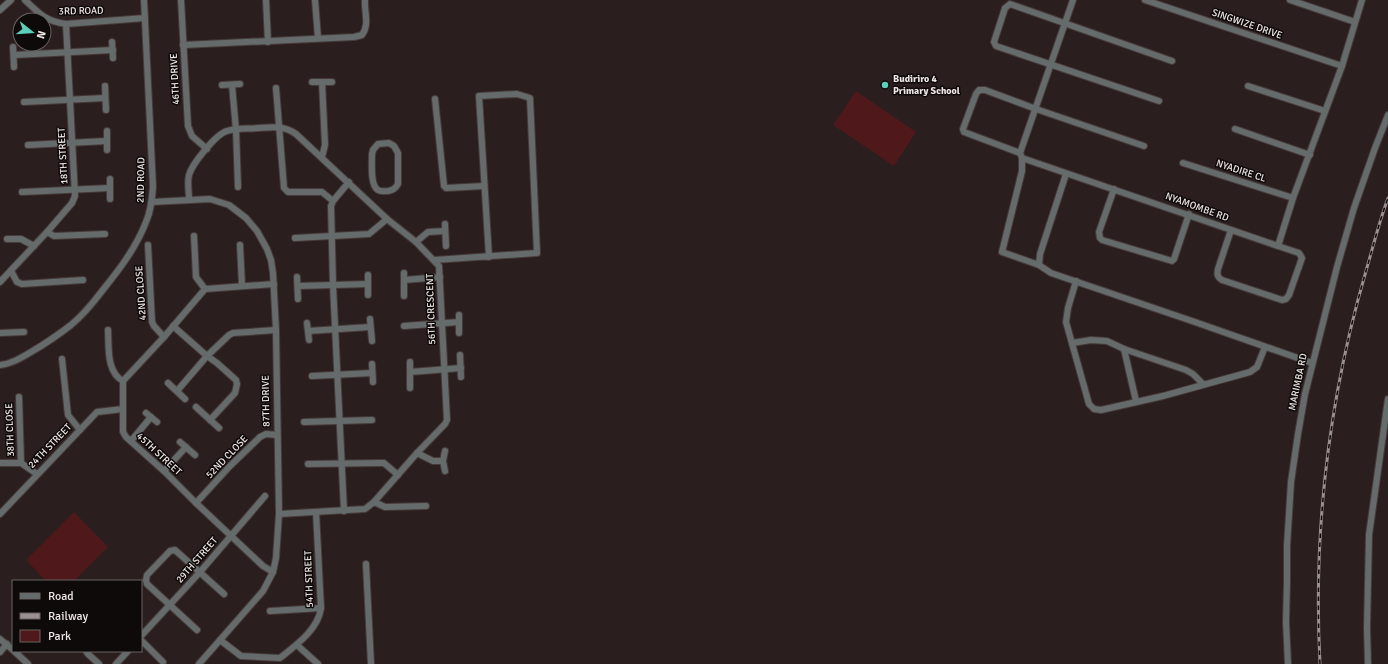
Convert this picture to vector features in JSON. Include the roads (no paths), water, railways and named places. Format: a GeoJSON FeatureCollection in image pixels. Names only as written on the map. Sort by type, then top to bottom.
{"type":"FeatureCollection","features":[{"type":"Feature","properties":{"kind":"street"},"geometry":{"type":"LineString","coordinates":[[0,10],[11,0]]}},
{"type":"Feature","properties":{"kind":"street","name":"3RD ROAD"},"geometry":{"type":"LineString","coordinates":[[26,0],[44,18],[66,24],[146,18]]}},
{"type":"Feature","properties":{"kind":"street","name":"2ND ROAD"},"geometry":{"type":"LineString","coordinates":[[0,365],[21,358],[50,341],[72,324],[114,277],[136,244],[147,221],[152,202],[153,186],[144,0]]}},
{"type":"Feature","properties":{"kind":"street","name":"46TH DRIVE"},"geometry":{"type":"LineString","coordinates":[[181,0],[188,126],[192,136],[207,149]]}},
{"type":"Feature","properties":{"kind":"street"},"geometry":{"type":"LineString","coordinates":[[266,0],[268,42]]}},
{"type":"Feature","properties":{"kind":"street"},"geometry":{"type":"LineString","coordinates":[[315,0],[318,38]]}},
{"type":"Feature","properties":{"kind":"street"},"geometry":{"type":"LineString","coordinates":[[183,45],[268,42],[318,38],[347,38],[362,35],[366,29],[367,21],[365,0]]}},
{"type":"Feature","properties":{"kind":"street"},"geometry":{"type":"LineString","coordinates":[[1072,0],[1021,155],[1022,171],[1002,252],[1039,265],[1051,273],[1312,363]]}},
{"type":"Feature","properties":{"kind":"street","name":"SINGWIZE DRIVE"},"geometry":{"type":"LineString","coordinates":[[1145,0],[1342,66]]}},
{"type":"Feature","properties":{"kind":"street"},"geometry":{"type":"LineString","coordinates":[[1290,0],[1355,22]]}},
{"type":"Feature","properties":{"kind":"street"},"geometry":{"type":"LineString","coordinates":[[1278,246],[1342,66],[1362,0]]}},
{"type":"Feature","properties":{"kind":"street"},"geometry":{"type":"LineString","coordinates":[[1159,101],[996,46],[994,42],[1005,8],[1010,4],[1065,22],[1172,61]]}},
{"type":"Feature","properties":{"kind":"street","name":"18TH STREET"},"geometry":{"type":"LineString","coordinates":[[0,282],[47,232],[72,203],[75,196],[76,190],[66,24]]}},
{"type":"Feature","properties":{"kind":"street"},"geometry":{"type":"LineString","coordinates":[[112,42],[113,58]]}},
{"type":"Feature","properties":{"kind":"street"},"geometry":{"type":"LineString","coordinates":[[14,55],[112,50]]}},
{"type":"Feature","properties":{"kind":"street"},"geometry":{"type":"LineString","coordinates":[[14,52],[14,67]]}},
{"type":"Feature","properties":{"kind":"street"},"geometry":{"type":"LineString","coordinates":[[312,82],[332,82]]}},
{"type":"Feature","properties":{"kind":"street"},"geometry":{"type":"LineString","coordinates":[[322,82],[325,145],[322,157]]}},
{"type":"Feature","properties":{"kind":"street"},"geometry":{"type":"LineString","coordinates":[[222,86],[240,84]]}},
{"type":"Feature","properties":{"kind":"street"},"geometry":{"type":"LineString","coordinates":[[232,85],[236,130],[238,187]]}},
{"type":"Feature","properties":{"kind":"street"},"geometry":{"type":"LineString","coordinates":[[105,86],[106,110]]}},
{"type":"Feature","properties":{"kind":"street"},"geometry":{"type":"LineString","coordinates":[[1248,86],[1325,111]]}},
{"type":"Feature","properties":{"kind":"street"},"geometry":{"type":"LineString","coordinates":[[276,88],[284,188],[288,192],[322,192],[333,201]]}},
{"type":"Feature","properties":{"kind":"street","name":"NYAMOMBE RD"},"geometry":{"type":"LineString","coordinates":[[1036,109],[985,90],[979,90],[976,94],[963,129],[966,134],[1066,174],[1189,214],[1299,253],[1302,258],[1289,295],[1286,299],[1282,300],[1218,278],[1218,269],[1231,230]]}},
{"type":"Feature","properties":{"kind":"street"},"geometry":{"type":"LineString","coordinates":[[434,260],[490,257],[537,253],[530,98],[517,94],[479,96],[490,257]]}},
{"type":"Feature","properties":{"kind":"street"},"geometry":{"type":"LineString","coordinates":[[24,102],[105,98]]}},
{"type":"Feature","properties":{"kind":"street"},"geometry":{"type":"LineString","coordinates":[[435,99],[444,186],[446,188],[484,186]]}},
{"type":"Feature","properties":{"kind":"street"},"geometry":{"type":"LineString","coordinates":[[1036,109],[1144,146]]}},
{"type":"Feature","properties":{"kind":"street","name":"MARIMBA RD"},"geometry":{"type":"LineString","coordinates":[[1288,664],[1286,622],[1288,582],[1287,546],[1290,497],[1298,434],[1312,363],[1354,208],[1388,115]]}},
{"type":"Feature","properties":{"kind":"street","name":"56TH CRESCENT"},"geometry":{"type":"LineString","coordinates":[[189,199],[188,178],[193,166],[223,133],[236,130],[279,127],[287,128],[296,134],[366,197],[387,219],[416,242],[439,266],[447,420],[445,424],[374,502],[364,510],[279,514]]}},
{"type":"Feature","properties":{"kind":"street"},"geometry":{"type":"LineString","coordinates":[[1235,130],[1310,155]]}},
{"type":"Feature","properties":{"kind":"street"},"geometry":{"type":"LineString","coordinates":[[107,131],[107,150]]}},
{"type":"Feature","properties":{"kind":"street"},"geometry":{"type":"LineString","coordinates":[[28,145],[73,144],[107,141]]}},
{"type":"Feature","properties":{"kind":"street"},"geometry":{"type":"LineString","coordinates":[[378,144],[389,144],[394,146],[398,153],[398,184],[396,188],[392,190],[380,191],[375,188],[373,183],[373,150],[378,144]]}},
{"type":"Feature","properties":{"kind":"street","name":"NYADIRE CL"},"geometry":{"type":"LineString","coordinates":[[1183,163],[1294,198]]}},
{"type":"Feature","properties":{"kind":"street"},"geometry":{"type":"LineString","coordinates":[[1039,265],[1040,254],[1066,174]]}},
{"type":"Feature","properties":{"kind":"street"},"geometry":{"type":"LineString","coordinates":[[110,179],[110,198]]}},
{"type":"Feature","properties":{"kind":"street"},"geometry":{"type":"LineString","coordinates":[[344,511],[333,285],[331,206],[333,201],[349,182]]}},
{"type":"Feature","properties":{"kind":"street"},"geometry":{"type":"LineString","coordinates":[[22,192],[110,188]]}},
{"type":"Feature","properties":{"kind":"street"},"geometry":{"type":"LineString","coordinates":[[366,197],[375,188]]}},
{"type":"Feature","properties":{"kind":"street"},"geometry":{"type":"LineString","coordinates":[[1114,189],[1099,232],[1102,240],[1172,261],[1174,259],[1189,214]]}},
{"type":"Feature","properties":{"kind":"street","name":"87TH DRIVE"},"geometry":{"type":"LineString","coordinates":[[152,202],[210,199],[220,201],[235,208],[257,231],[267,250],[271,260],[274,284],[279,514],[278,544],[273,572],[263,591],[199,664]]}},
{"type":"Feature","properties":{"kind":"street"},"geometry":{"type":"LineString","coordinates":[[295,238],[369,234],[387,219]]}},
{"type":"Feature","properties":{"kind":"street"},"geometry":{"type":"LineString","coordinates":[[445,224],[446,246]]}},
{"type":"Feature","properties":{"kind":"street"},"geometry":{"type":"LineString","coordinates":[[416,242],[428,232],[445,231]]}},
{"type":"Feature","properties":{"kind":"street"},"geometry":{"type":"LineString","coordinates":[[47,232],[54,236],[105,234]]}},
{"type":"Feature","properties":{"kind":"street"},"geometry":{"type":"LineString","coordinates":[[194,236],[196,277],[205,289]]}},
{"type":"Feature","properties":{"kind":"street"},"geometry":{"type":"LineString","coordinates":[[7,239],[21,239],[34,246]]}},
{"type":"Feature","properties":{"kind":"street","name":"42ND CLOSE"},"geometry":{"type":"LineString","coordinates":[[148,244],[152,322],[164,337]]}},
{"type":"Feature","properties":{"kind":"street"},"geometry":{"type":"LineString","coordinates":[[240,245],[242,285]]}},
{"type":"Feature","properties":{"kind":"street"},"geometry":{"type":"LineString","coordinates":[[11,271],[17,282],[22,284],[83,280]]}},
{"type":"Feature","properties":{"kind":"street"},"geometry":{"type":"LineString","coordinates":[[368,275],[368,295]]}},
{"type":"Feature","properties":{"kind":"street"},"geometry":{"type":"LineString","coordinates":[[297,277],[298,299]]}},
{"type":"Feature","properties":{"kind":"street"},"geometry":{"type":"LineString","coordinates":[[404,296],[404,277],[440,277]]}},
{"type":"Feature","properties":{"kind":"street"},"geometry":{"type":"LineString","coordinates":[[1076,281],[1066,316],[1066,322],[1091,407],[1101,410],[1163,396],[1250,372],[1254,370],[1260,361],[1265,347]]}},
{"type":"Feature","properties":{"kind":"street"},"geometry":{"type":"LineString","coordinates":[[108,330],[111,367],[114,374],[122,380],[164,337],[205,289],[242,285],[274,284]]}},
{"type":"Feature","properties":{"kind":"street"},"geometry":{"type":"LineString","coordinates":[[298,286],[368,284]]}},
{"type":"Feature","properties":{"kind":"street"},"geometry":{"type":"LineString","coordinates":[[404,326],[441,322],[459,318],[460,333]]}},
{"type":"Feature","properties":{"kind":"street"},"geometry":{"type":"LineString","coordinates":[[370,319],[372,341]]}},
{"type":"Feature","properties":{"kind":"street"},"geometry":{"type":"LineString","coordinates":[[306,322],[309,340]]}},
{"type":"Feature","properties":{"kind":"street"},"geometry":{"type":"LineString","coordinates":[[173,326],[236,380],[236,393],[210,420]]}},
{"type":"Feature","properties":{"kind":"street"},"geometry":{"type":"LineString","coordinates":[[308,331],[370,327]]}},
{"type":"Feature","properties":{"kind":"street"},"geometry":{"type":"LineString","coordinates":[[177,392],[224,338],[233,333],[276,330]]}},
{"type":"Feature","properties":{"kind":"street"},"geometry":{"type":"LineString","coordinates":[[0,333],[24,332]]}},
{"type":"Feature","properties":{"kind":"street"},"geometry":{"type":"LineString","coordinates":[[1072,343],[1099,339],[1107,341],[1124,349],[1186,370],[1204,384]]}},
{"type":"Feature","properties":{"kind":"street"},"geometry":{"type":"LineString","coordinates":[[1124,349],[1136,401]]}},
{"type":"Feature","properties":{"kind":"street"},"geometry":{"type":"LineString","coordinates":[[460,355],[462,378]]}},
{"type":"Feature","properties":{"kind":"street"},"geometry":{"type":"LineString","coordinates":[[62,359],[68,415],[80,430]]}},
{"type":"Feature","properties":{"kind":"street"},"geometry":{"type":"LineString","coordinates":[[410,362],[410,388]]}},
{"type":"Feature","properties":{"kind":"street"},"geometry":{"type":"LineString","coordinates":[[372,364],[373,382]]}},
{"type":"Feature","properties":{"kind":"street"},"geometry":{"type":"LineString","coordinates":[[410,372],[461,368]]}},
{"type":"Feature","properties":{"kind":"street"},"geometry":{"type":"LineString","coordinates":[[312,376],[372,373]]}},
{"type":"Feature","properties":{"kind":"street","name":"45TH STREET"},"geometry":{"type":"LineString","coordinates":[[122,380],[123,432],[126,437],[164,471],[263,566],[273,572]]}},
{"type":"Feature","properties":{"kind":"street"},"geometry":{"type":"LineString","coordinates":[[168,383],[185,399]]}},
{"type":"Feature","properties":{"kind":"street","name":"38TH CLOSE"},"geometry":{"type":"LineString","coordinates":[[19,397],[21,463]]}},
{"type":"Feature","properties":{"kind":"street"},"geometry":{"type":"LineString","coordinates":[[1368,664],[1367,628],[1369,536],[1388,400]]}},
{"type":"Feature","properties":{"kind":"street"},"geometry":{"type":"LineString","coordinates":[[196,407],[219,428]]}},
{"type":"Feature","properties":{"kind":"street","name":"24TH STREET"},"geometry":{"type":"LineString","coordinates":[[0,514],[97,412],[123,409]]}},
{"type":"Feature","properties":{"kind":"street"},"geometry":{"type":"LineString","coordinates":[[131,441],[148,415],[157,422]]}},
{"type":"Feature","properties":{"kind":"street"},"geometry":{"type":"LineString","coordinates":[[304,422],[372,420]]}},
{"type":"Feature","properties":{"kind":"street","name":"52ND CLOSE"},"geometry":{"type":"LineString","coordinates":[[196,503],[229,467],[260,437],[266,434],[277,435]]}},
{"type":"Feature","properties":{"kind":"street"},"geometry":{"type":"LineString","coordinates":[[180,442],[195,455]]}},
{"type":"Feature","properties":{"kind":"street"},"geometry":{"type":"LineString","coordinates":[[164,471],[186,448]]}},
{"type":"Feature","properties":{"kind":"street"},"geometry":{"type":"LineString","coordinates":[[444,451],[443,461],[445,471]]}},
{"type":"Feature","properties":{"kind":"street"},"geometry":{"type":"LineString","coordinates":[[417,453],[433,461],[443,461]]}},
{"type":"Feature","properties":{"kind":"street"},"geometry":{"type":"LineString","coordinates":[[0,463],[21,463],[37,474]]}},
{"type":"Feature","properties":{"kind":"street"},"geometry":{"type":"LineString","coordinates":[[308,464],[384,463],[398,475]]}},
{"type":"Feature","properties":{"kind":"street","name":"29TH STREET"},"geometry":{"type":"LineString","coordinates":[[142,635],[200,572],[264,496]]}},
{"type":"Feature","properties":{"kind":"street"},"geometry":{"type":"LineString","coordinates":[[374,502],[385,507],[426,506]]}},
{"type":"Feature","properties":{"kind":"street","name":"54TH STREET"},"geometry":{"type":"LineString","coordinates":[[220,640],[250,661],[280,661],[297,645],[318,621],[321,608],[316,512]]}},
{"type":"Feature","properties":{"kind":"street"},"geometry":{"type":"LineString","coordinates":[[198,630],[147,584],[147,575],[170,551],[175,550],[224,594]]}},
{"type":"Feature","properties":{"kind":"street"},"geometry":{"type":"LineString","coordinates":[[366,564],[371,664]]}},
{"type":"Feature","properties":{"kind":"street"},"geometry":{"type":"LineString","coordinates":[[270,610],[321,608]]}},
{"type":"Feature","properties":{"kind":"street"},"geometry":{"type":"LineString","coordinates":[[0,639],[12,648]]}},
{"type":"Feature","properties":{"kind":"street"},"geometry":{"type":"LineString","coordinates":[[142,641],[164,662]]}},
{"type":"Feature","properties":{"kind":"street"},"geometry":{"type":"LineString","coordinates":[[0,652],[7,644]]}},
{"type":"Feature","properties":{"kind":"street"},"geometry":{"type":"LineString","coordinates":[[297,645],[318,664]]}},
{"type":"Feature","properties":{"kind":"street"},"geometry":{"type":"LineString","coordinates":[[16,652],[28,664]]}},
{"type":"Feature","properties":{"kind":"street"},"geometry":{"type":"LineString","coordinates":[[87,652],[99,664]]}},
{"type":"Feature","properties":{"kind":"street"},"geometry":{"type":"LineString","coordinates":[[116,664],[127,652]]}},
{"type":"Feature","properties":{"kind":"railway"},"geometry":{"type":"LineString","coordinates":[[1320,664],[1318,614],[1319,565],[1326,466],[1333,416],[1353,319],[1376,234],[1388,198]]}},
{"type":"Feature","properties":{"kind":"place","name":"Budiriro 4 Primary School"},"geometry":{"type":"Point","coordinates":[885,85]}}]}
